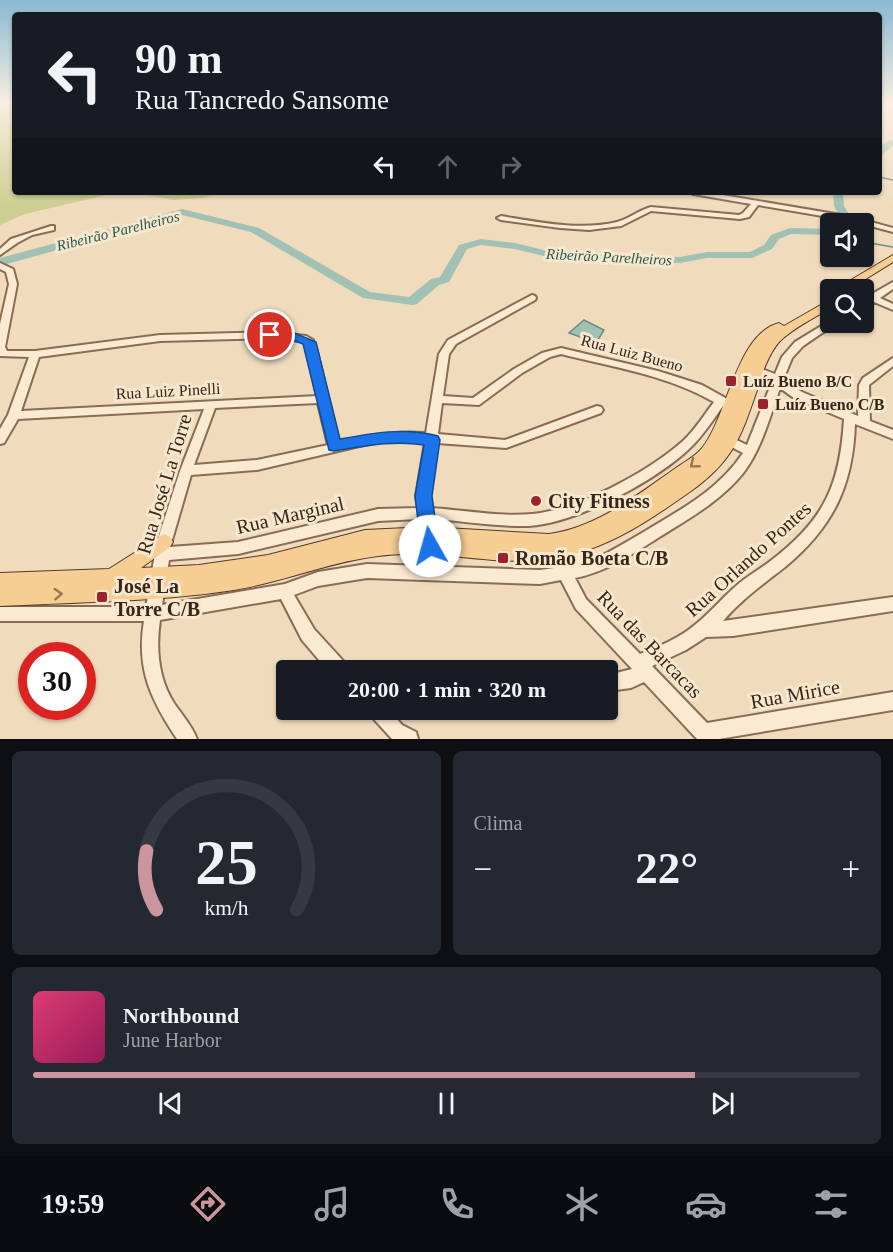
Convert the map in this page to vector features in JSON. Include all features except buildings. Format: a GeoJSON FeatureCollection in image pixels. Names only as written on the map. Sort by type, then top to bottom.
{"type":"FeatureCollection","features":[{"type":"Feature","properties":{"kind":"main road"},"geometry":{"type":"LineString","coordinates":[[861,279],[893,258]]}},
{"type":"Feature","properties":{"kind":"main road"},"geometry":{"type":"LineString","coordinates":[[866,279],[893,266]]}},
{"type":"Feature","properties":{"kind":"main road"},"geometry":{"type":"LineString","coordinates":[[752,369],[754,350],[766,335],[820,304]]}},
{"type":"Feature","properties":{"kind":"main road"},"geometry":{"type":"LineString","coordinates":[[0,597],[158,582],[234,569],[365,538],[551,547],[614,531],[713,466],[725,438],[734,405],[752,369],[773,340],[820,310]]}},
{"type":"Feature","properties":{"kind":"main road"},"geometry":{"type":"LineString","coordinates":[[111,578],[163,548]]}},
{"type":"Feature","properties":{"kind":"main road"},"geometry":{"type":"LineString","coordinates":[[0,582],[111,578],[158,582]]}},
{"type":"Feature","properties":{"kind":"street"},"geometry":{"type":"LineString","coordinates":[[708,195],[853,219],[893,230]]}},
{"type":"Feature","properties":{"kind":"street"},"geometry":{"type":"LineString","coordinates":[[509,224],[574,227],[614,225],[651,209],[732,218],[746,215],[754,204]]}},
{"type":"Feature","properties":{"kind":"street"},"geometry":{"type":"LineString","coordinates":[[501,218],[542,225]]}},
{"type":"Feature","properties":{"kind":"street"},"geometry":{"type":"LineString","coordinates":[[0,253],[14,240],[51,228]]}},
{"type":"Feature","properties":{"kind":"street"},"geometry":{"type":"LineString","coordinates":[[0,264],[10,271],[13,284],[0,347],[1,352],[9,355],[35,354],[160,338],[292,335],[309,342],[334,446]]}},
{"type":"Feature","properties":{"kind":"street"},"geometry":{"type":"LineString","coordinates":[[874,295],[893,285]]}},
{"type":"Feature","properties":{"kind":"street"},"geometry":{"type":"LineString","coordinates":[[429,541],[423,496],[444,354],[452,342],[532,298]]}},
{"type":"Feature","properties":{"kind":"street"},"geometry":{"type":"LineString","coordinates":[[874,301],[893,307]]}},
{"type":"Feature","properties":{"kind":"street"},"geometry":{"type":"LineString","coordinates":[[0,614],[153,614],[285,591],[318,579],[367,571],[540,577],[588,569],[620,554],[703,503],[739,469],[750,452],[777,381],[792,351],[820,332]]}},
{"type":"Feature","properties":{"kind":"street","name":"Rua Luiz Bueno"},"geometry":{"type":"LineString","coordinates":[[438,399],[475,402],[518,371],[546,355],[561,351],[654,373],[693,386],[734,405]]}},
{"type":"Feature","properties":{"kind":"street"},"geometry":{"type":"LineString","coordinates":[[0,440],[14,415],[35,354]]}},
{"type":"Feature","properties":{"kind":"street"},"geometry":{"type":"LineString","coordinates":[[864,424],[864,386],[867,380],[893,361]]}},
{"type":"Feature","properties":{"kind":"street"},"geometry":{"type":"LineString","coordinates":[[752,369],[777,381],[798,395],[892,435]]}},
{"type":"Feature","properties":{"kind":"street","name":"Rua Luiz Pinelli"},"geometry":{"type":"LineString","coordinates":[[14,415],[324,399]]}},
{"type":"Feature","properties":{"kind":"street","name":"Rua José La Torre"},"geometry":{"type":"LineString","coordinates":[[188,739],[166,707],[156,687],[149,639],[163,548],[186,471],[211,405]]}},
{"type":"Feature","properties":{"kind":"street","name":"Rua Marginal"},"geometry":{"type":"LineString","coordinates":[[163,548],[238,548],[378,515],[401,512],[532,520],[575,511],[668,459],[734,405]]}},
{"type":"Feature","properties":{"kind":"street"},"geometry":{"type":"LineString","coordinates":[[186,471],[257,465],[381,437],[406,436],[433,440],[506,444],[597,410]]}},
{"type":"Feature","properties":{"kind":"street","name":"Rua Orlando Pontes"},"geometry":{"type":"LineString","coordinates":[[618,681],[631,679],[642,667],[704,629],[740,592],[780,562],[826,517],[840,484],[847,452],[850,417]]}},
{"type":"Feature","properties":{"kind":"street"},"geometry":{"type":"LineString","coordinates":[[725,438],[750,452]]}},
{"type":"Feature","properties":{"kind":"street"},"geometry":{"type":"LineString","coordinates":[[572,543],[588,569]]}},
{"type":"Feature","properties":{"kind":"street","name":"Rua das Barcacas"},"geometry":{"type":"LineString","coordinates":[[551,547],[581,604],[708,736]]}},
{"type":"Feature","properties":{"kind":"street"},"geometry":{"type":"LineString","coordinates":[[285,591],[297,620],[329,660]]}},
{"type":"Feature","properties":{"kind":"street"},"geometry":{"type":"LineString","coordinates":[[704,629],[733,628],[893,604]]}},
{"type":"Feature","properties":{"kind":"street","name":"Rua Mirice"},"geometry":{"type":"LineString","coordinates":[[708,736],[893,700]]}},
{"type":"Feature","properties":{"kind":"street"},"geometry":{"type":"LineString","coordinates":[[386,720],[396,731],[409,739]]}},
{"type":"Feature","properties":{"kind":"green space"},"geometry":{"type":"Polygon","coordinates":[[[0,139],[12,139],[12,195],[106,195],[25,214],[0,225],[0,139]]]}},
{"type":"Feature","properties":{"kind":"green space"},"geometry":{"type":"Polygon","coordinates":[[[148,195],[211,195],[203,198],[173,200],[148,195]]]}},
{"type":"Feature","properties":{"kind":"shaded area"},"geometry":{"type":"Polygon","coordinates":[[[584,320],[604,330],[598,340],[594,342],[569,333],[584,320]]]}},
{"type":"Feature","properties":{"kind":"waterway","name":"Ribeirão Parelheiros"},"geometry":{"type":"LineString","coordinates":[[882,151],[887,144],[893,142]]}},
{"type":"Feature","properties":{"kind":"waterway"},"geometry":{"type":"LineString","coordinates":[[882,178],[893,180]]}},
{"type":"Feature","properties":{"kind":"waterway","name":"Ribeirão Parelheiros"},"geometry":{"type":"LineString","coordinates":[[838,195],[839,206],[843,213]]}},
{"type":"Feature","properties":{"kind":"waterway","name":"Ribeirão Parelheiros"},"geometry":{"type":"LineString","coordinates":[[0,262],[182,212],[255,230],[367,295],[412,301],[435,282],[445,279],[463,247],[481,242],[515,246],[556,256],[680,260],[707,255],[752,255],[768,247],[775,237],[790,231],[820,232]]}},
{"type":"Feature","properties":{"kind":"waterway"},"geometry":{"type":"LineString","coordinates":[[874,244],[893,247]]}},
{"type":"Feature","properties":{"kind":"place","name":"Luíz Bueno B/C"},"geometry":{"type":"Point","coordinates":[731,381]}},
{"type":"Feature","properties":{"kind":"place","name":"Luíz Bueno C/B"},"geometry":{"type":"Point","coordinates":[763,404]}},
{"type":"Feature","properties":{"kind":"place","name":"City Fitness"},"geometry":{"type":"Point","coordinates":[536,501]}},
{"type":"Feature","properties":{"kind":"place","name":"Romão Boeta C/B"},"geometry":{"type":"Point","coordinates":[503,558]}},
{"type":"Feature","properties":{"kind":"place","name":"José La Torre C/B"},"geometry":{"type":"Point","coordinates":[102,597]}},
{"type":"Feature","properties":{"kind":"route"},"geometry":{"type":"LineString","coordinates":[[270,335],[292,335],[309,342],[334,446],[381,437],[406,436],[433,440],[423,496],[430,546]]}}]}
